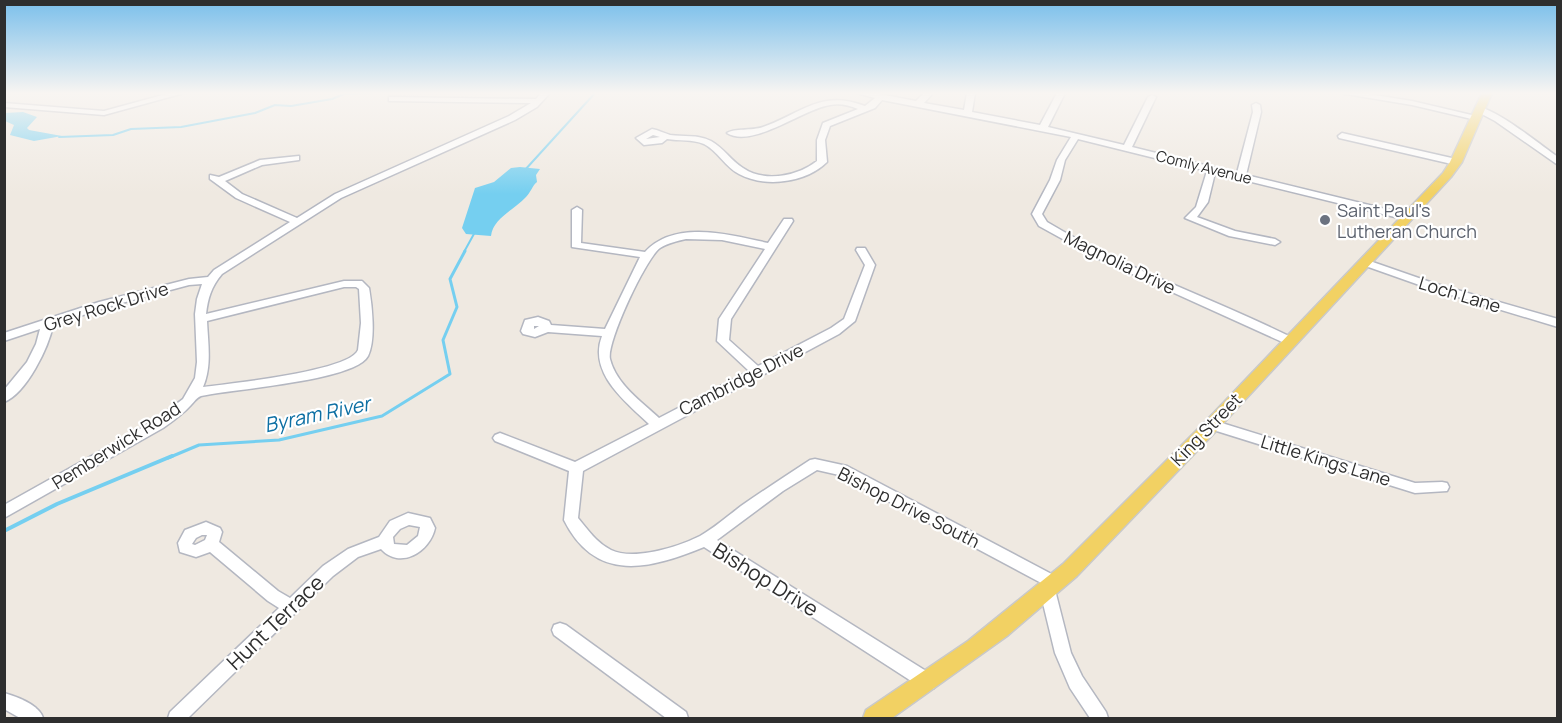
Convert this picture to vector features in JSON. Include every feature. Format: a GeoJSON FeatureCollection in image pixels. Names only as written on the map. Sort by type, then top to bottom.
{"type":"FeatureCollection","features":[{"type":"Feature","properties":{"kind":"main road","name":"King Street"},"geometry":{"type":"LineString","coordinates":[[874,718],[928,682],[1052,588],[1212,425],[1288,341],[1407,217],[1456,162],[1471,127]]}},
{"type":"Feature","properties":{"kind":"street"},"geometry":{"type":"LineString","coordinates":[[209,280],[296,221],[338,196],[493,127]]}},
{"type":"Feature","properties":{"kind":"street"},"geometry":{"type":"LineString","coordinates":[[731,133],[751,134],[769,127]]}},
{"type":"Feature","properties":{"kind":"street"},"geometry":{"type":"LineString","coordinates":[[664,136],[699,139],[719,150],[743,172],[758,177],[784,178],[818,166],[822,162],[821,140],[825,127]]}},
{"type":"Feature","properties":{"kind":"street","name":"Comly Avenue"},"geometry":{"type":"LineString","coordinates":[[1036,127],[1407,217]]}},
{"type":"Feature","properties":{"kind":"street"},"geometry":{"type":"LineString","coordinates":[[1127,148],[1137,127]]}},
{"type":"Feature","properties":{"kind":"street"},"geometry":{"type":"LineString","coordinates":[[1241,177],[1253,127]]}},
{"type":"Feature","properties":{"kind":"street"},"geometry":{"type":"LineString","coordinates":[[1509,127],[1557,162]]}},
{"type":"Feature","properties":{"kind":"street","name":"Magnolia Drive"},"geometry":{"type":"LineString","coordinates":[[1076,136],[1061,160],[1055,180],[1037,214],[1043,224],[1144,277],[1236,313],[1288,341]]}},
{"type":"Feature","properties":{"kind":"street"},"geometry":{"type":"LineString","coordinates":[[1341,146],[1342,136],[1456,162]]}},
{"type":"Feature","properties":{"kind":"street"},"geometry":{"type":"LineString","coordinates":[[296,158],[260,163],[216,178],[239,196],[296,221]]}},
{"type":"Feature","properties":{"kind":"street"},"geometry":{"type":"LineString","coordinates":[[1212,169],[1205,185],[1205,201],[1201,211],[1190,218],[1233,234],[1275,242]]}},
{"type":"Feature","properties":{"kind":"street"},"geometry":{"type":"LineString","coordinates":[[577,210],[576,245],[646,255]]}},
{"type":"Feature","properties":{"kind":"street"},"geometry":{"type":"LineString","coordinates":[[756,371],[723,341],[724,319],[788,221]]}},
{"type":"Feature","properties":{"kind":"street"},"geometry":{"type":"LineString","coordinates":[[656,423],[611,375],[603,357],[609,333],[646,255],[673,238],[694,234],[714,235],[771,247]]}},
{"type":"Feature","properties":{"kind":"street","name":"Cambridge Drive"},"geometry":{"type":"LineString","coordinates":[[575,474],[656,423],[835,331],[849,321],[870,265],[861,250]]}},
{"type":"Feature","properties":{"kind":"street","name":"Loch Lane"},"geometry":{"type":"LineString","coordinates":[[1364,262],[1421,282],[1557,323]]}},
{"type":"Feature","properties":{"kind":"street","name":"Pemberwick Road"},"geometry":{"type":"LineString","coordinates":[[4,512],[157,424],[194,393],[203,368],[200,302],[209,280]]}},
{"type":"Feature","properties":{"kind":"street","name":"Grey Rock Drive"},"geometry":{"type":"LineString","coordinates":[[4,337],[104,304],[189,282],[209,280]]}},
{"type":"Feature","properties":{"kind":"street"},"geometry":{"type":"LineString","coordinates":[[194,393],[331,372],[354,364],[363,354],[366,321],[364,288],[358,284],[344,284],[201,319]]}},
{"type":"Feature","properties":{"kind":"street"},"geometry":{"type":"LineString","coordinates":[[4,398],[32,361],[42,343],[47,324]]}},
{"type":"Feature","properties":{"kind":"street"},"geometry":{"type":"LineString","coordinates":[[544,328],[609,333]]}},
{"type":"Feature","properties":{"kind":"street","name":"Little Kings Lane"},"geometry":{"type":"LineString","coordinates":[[1212,425],[1415,488],[1442,487]]}},
{"type":"Feature","properties":{"kind":"street"},"geometry":{"type":"LineString","coordinates":[[500,438],[575,474]]}},
{"type":"Feature","properties":{"kind":"street","name":"Bishop Drive South"},"geometry":{"type":"LineString","coordinates":[[705,540],[778,487],[815,464],[842,471],[1052,588]]}},
{"type":"Feature","properties":{"kind":"street","name":"Bishop Drive"},"geometry":{"type":"LineString","coordinates":[[575,474],[571,520],[593,547],[621,560],[654,560],[705,540],[928,682]]}},
{"type":"Feature","properties":{"kind":"street","name":"Hunt Terrace"},"geometry":{"type":"LineString","coordinates":[[176,718],[289,606],[340,562],[353,553],[386,542]]}},
{"type":"Feature","properties":{"kind":"street"},"geometry":{"type":"LineString","coordinates":[[211,544],[273,596],[289,606]]}},
{"type":"Feature","properties":{"kind":"street"},"geometry":{"type":"LineString","coordinates":[[1052,588],[1063,653],[1076,682],[1100,718]]}},
{"type":"Feature","properties":{"kind":"street"},"geometry":{"type":"LineString","coordinates":[[560,630],[680,718]]}},
{"type":"Feature","properties":{"kind":"street"},"geometry":{"type":"LineString","coordinates":[[4,701],[35,718]]}},
{"type":"Feature","properties":{"kind":"water"},"geometry":{"type":"Polygon","coordinates":[[[13,127],[28,127],[29,130],[62,136],[34,141],[10,135],[13,127]]]}},
{"type":"Feature","properties":{"kind":"water"},"geometry":{"type":"Polygon","coordinates":[[[511,168],[540,169],[536,175],[537,182],[528,195],[500,219],[491,236],[466,234],[462,228],[475,188],[494,182],[511,168]]]}},
{"type":"Feature","properties":{"kind":"waterway"},"geometry":{"type":"LineString","coordinates":[[59,137],[113,135],[131,129],[182,127]]}},
{"type":"Feature","properties":{"kind":"waterway","name":"Byram River"},"geometry":{"type":"LineString","coordinates":[[524,171],[564,127]]}},
{"type":"Feature","properties":{"kind":"waterway","name":"Byram River"},"geometry":{"type":"LineString","coordinates":[[464,252],[475,232]]}},
{"type":"Feature","properties":{"kind":"waterway","name":"Byram River"},"geometry":{"type":"LineString","coordinates":[[168,458],[199,445],[279,440],[382,416],[450,374],[443,340],[457,307],[450,279],[465,251]]}},
{"type":"Feature","properties":{"kind":"waterway","name":"Byram River"},"geometry":{"type":"LineString","coordinates":[[4,531],[57,504],[172,456]]}},
{"type":"Feature","properties":{"kind":"place","name":"Saint Paul's Lutheran Church"},"geometry":{"type":"Point","coordinates":[1325,220]}}]}
